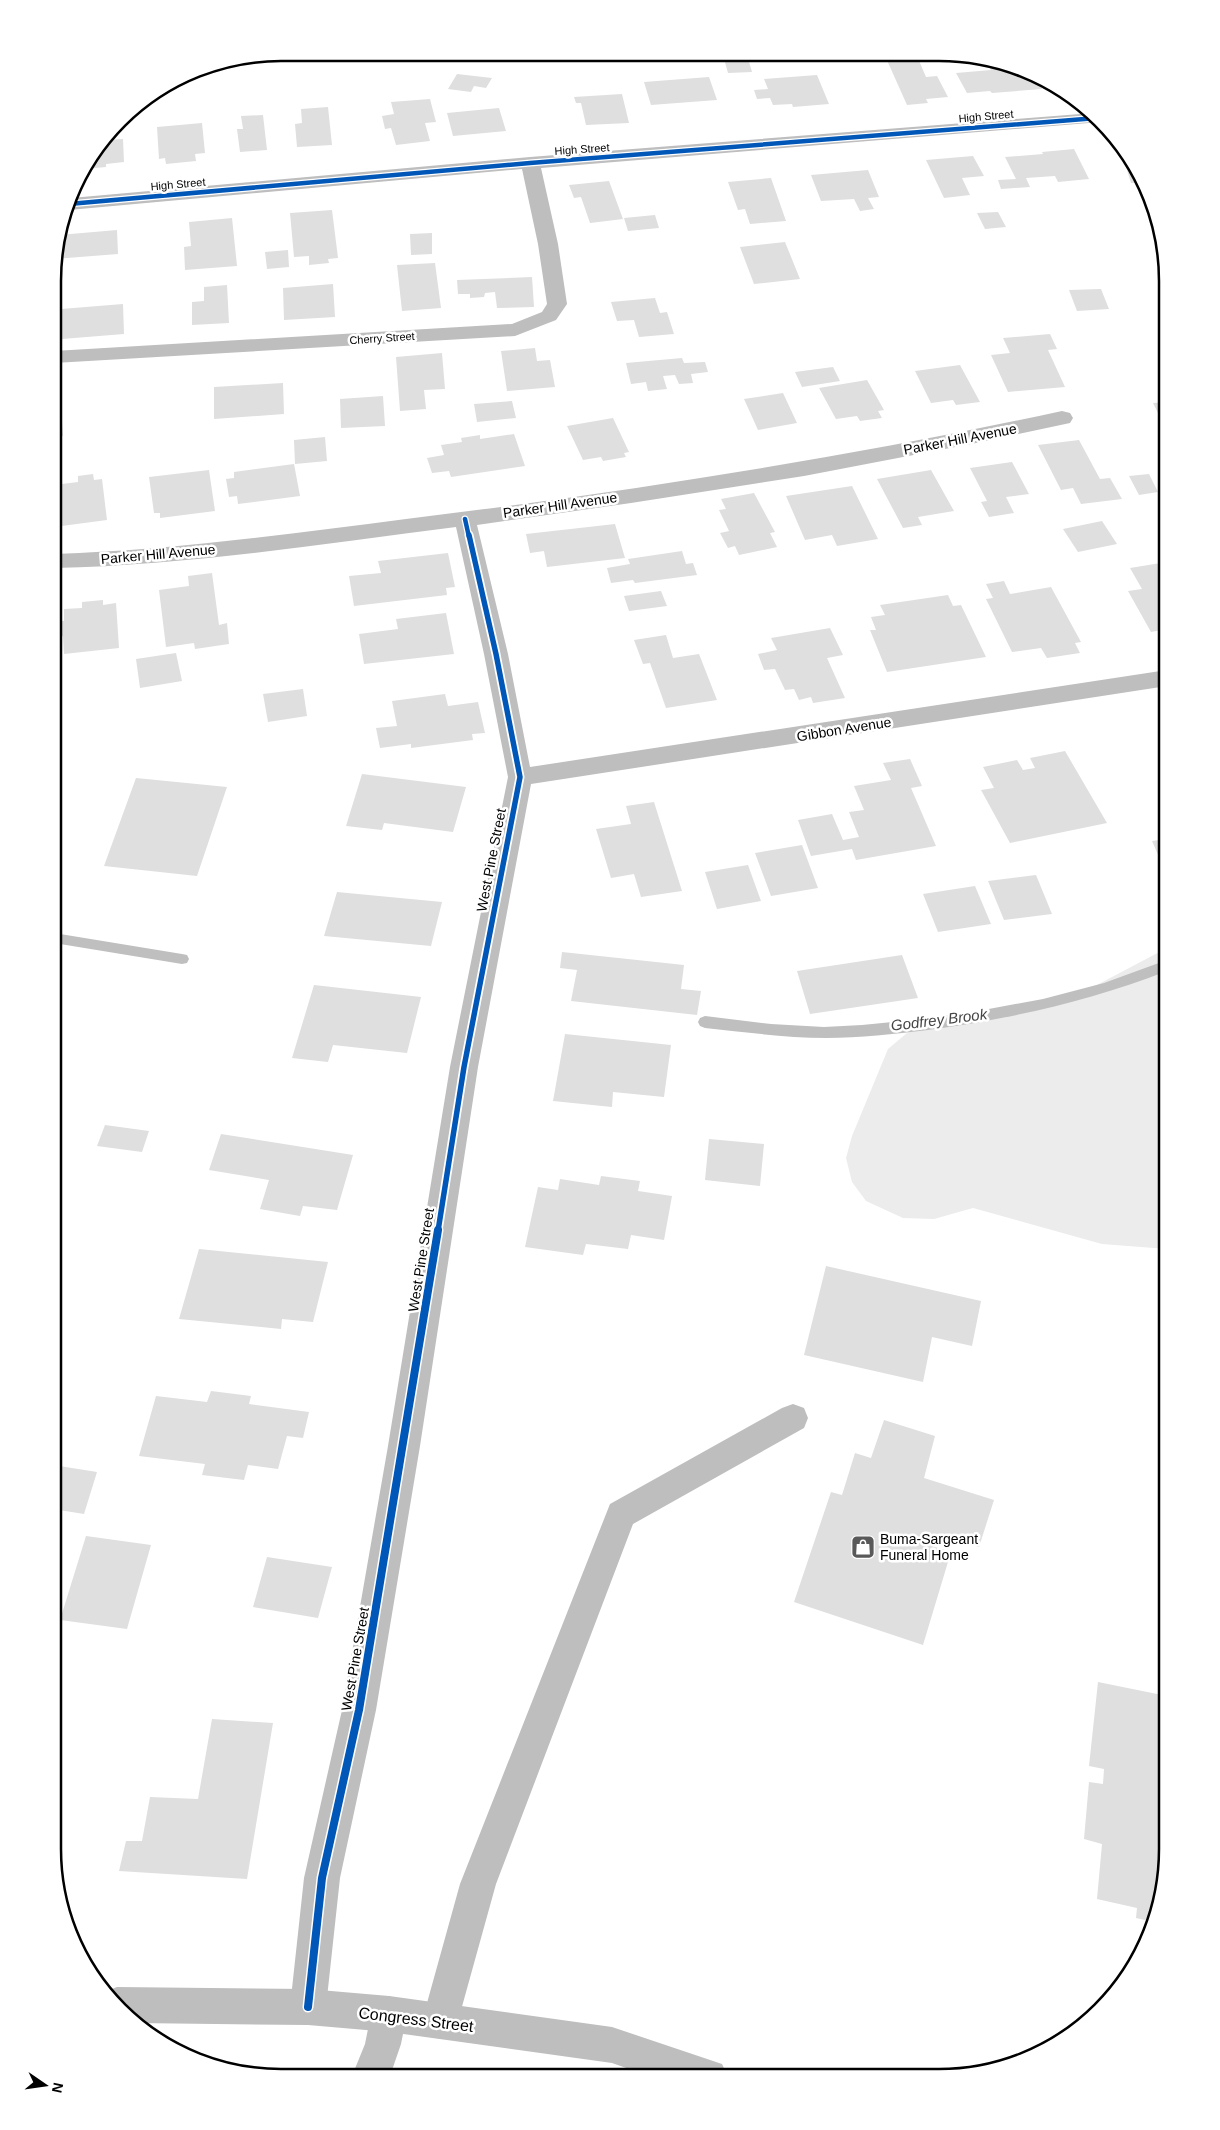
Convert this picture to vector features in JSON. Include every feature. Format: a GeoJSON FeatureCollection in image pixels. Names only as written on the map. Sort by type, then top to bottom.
{"type":"FeatureCollection","features":[{"type":"Feature","properties":{"kind":"street","name":"High Street"},"geometry":{"type":"LineString","coordinates":[[76,203],[530,163],[1087,119]]}},
{"type":"Feature","properties":{"kind":"street","name":"Cherry Street"},"geometry":{"type":"LineString","coordinates":[[61,357],[515,330],[549,316],[557,304],[548,244],[530,163]]}},
{"type":"Feature","properties":{"kind":"street","name":"Parker Hill Avenue"},"geometry":{"type":"LineString","coordinates":[[61,561],[179,553],[464,520],[947,444],[1062,418]]}},
{"type":"Feature","properties":{"kind":"street","name":"West Pine Street"},"geometry":{"type":"LineString","coordinates":[[308,2007],[322,1878],[359,1710],[404,1446],[464,1067],[520,778],[496,654],[464,520]]}},
{"type":"Feature","properties":{"kind":"street","name":"Gibbon Avenue"},"geometry":{"type":"LineString","coordinates":[[520,778],[1159,679]]}},
{"type":"Feature","properties":{"kind":"street"},"geometry":{"type":"LineString","coordinates":[[440,2021],[478,1884],[621,1514],[794,1418]]}},
{"type":"Feature","properties":{"kind":"street","name":"Congress Street"},"geometry":{"type":"LineString","coordinates":[[127,2005],[308,2007],[389,2014],[612,2045],[685,2069]]}},
{"type":"Feature","properties":{"kind":"street"},"geometry":{"type":"LineString","coordinates":[[374,2069],[383,2044],[389,2014]]}},
{"type":"Feature","properties":{"kind":"shaded area"},"geometry":{"type":"Polygon","coordinates":[[[1159,952],[1159,1248],[1102,1244],[973,1208],[934,1219],[903,1218],[866,1201],[852,1182],[846,1158],[852,1136],[888,1049],[907,1033],[931,1024],[1003,1013],[1074,997],[1159,952]]]}},
{"type":"Feature","properties":{"kind":"building"},"geometry":{"type":"Polygon","coordinates":[[[725,61],[749,61],[752,72],[728,73],[725,61]]]}},
{"type":"Feature","properties":{"kind":"building"},"geometry":{"type":"Polygon","coordinates":[[[887,61],[919,61],[926,77],[937,76],[948,97],[926,99],[928,103],[907,105],[887,61]]]}},
{"type":"Feature","properties":{"kind":"building"},"geometry":{"type":"Polygon","coordinates":[[[989,67],[1010,73],[1036,84],[1042,89],[967,93],[956,73],[991,70],[989,67]]]}},
{"type":"Feature","properties":{"kind":"building"},"geometry":{"type":"Polygon","coordinates":[[[457,74],[492,78],[486,88],[474,86],[471,92],[448,89],[457,74]]]}},
{"type":"Feature","properties":{"kind":"building"},"geometry":{"type":"Polygon","coordinates":[[[817,75],[829,104],[793,107],[792,104],[773,105],[770,98],[757,99],[754,90],[768,89],[764,79],[817,75]]]}},
{"type":"Feature","properties":{"kind":"building"},"geometry":{"type":"Polygon","coordinates":[[[709,77],[717,100],[651,105],[644,82],[709,77]]]}},
{"type":"Feature","properties":{"kind":"building"},"geometry":{"type":"Polygon","coordinates":[[[622,94],[629,123],[586,125],[581,103],[576,103],[574,97],[622,94]]]}},
{"type":"Feature","properties":{"kind":"building"},"geometry":{"type":"Polygon","coordinates":[[[430,99],[436,122],[425,123],[430,141],[396,145],[391,128],[385,129],[382,116],[394,114],[391,102],[430,99]]]}},
{"type":"Feature","properties":{"kind":"building"},"geometry":{"type":"Polygon","coordinates":[[[328,107],[332,145],[297,147],[295,124],[302,123],[301,109],[328,107]]]}},
{"type":"Feature","properties":{"kind":"building"},"geometry":{"type":"Polygon","coordinates":[[[499,108],[506,131],[453,136],[447,113],[499,108]]]}},
{"type":"Feature","properties":{"kind":"building"},"geometry":{"type":"Polygon","coordinates":[[[263,115],[267,150],[240,152],[237,129],[243,129],[241,116],[263,115]]]}},
{"type":"Feature","properties":{"kind":"building"},"geometry":{"type":"Polygon","coordinates":[[[202,123],[205,153],[195,154],[196,161],[166,164],[165,158],[159,159],[157,127],[202,123]]]}},
{"type":"Feature","properties":{"kind":"building"},"geometry":{"type":"Polygon","coordinates":[[[123,139],[124,162],[106,164],[106,167],[93,168],[98,159],[113,140],[123,139]]]}},
{"type":"Feature","properties":{"kind":"building"},"geometry":{"type":"Polygon","coordinates":[[[1074,149],[1089,179],[1058,182],[1055,176],[1026,178],[1030,187],[1001,189],[998,180],[1016,179],[1005,157],[1074,149]]]}},
{"type":"Feature","properties":{"kind":"building"},"geometry":{"type":"Polygon","coordinates":[[[973,156],[984,176],[962,178],[970,195],[944,198],[926,160],[973,156]]]}},
{"type":"Feature","properties":{"kind":"building"},"geometry":{"type":"Polygon","coordinates":[[[1125,165],[1135,183],[1131,183],[1125,165]]]}},
{"type":"Feature","properties":{"kind":"building"},"geometry":{"type":"Polygon","coordinates":[[[868,170],[879,197],[868,198],[874,209],[860,211],[854,199],[821,201],[811,175],[868,170]]]}},
{"type":"Feature","properties":{"kind":"building"},"geometry":{"type":"Polygon","coordinates":[[[771,178],[786,221],[750,224],[745,209],[738,210],[728,182],[771,178]]]}},
{"type":"Feature","properties":{"kind":"building"},"geometry":{"type":"Polygon","coordinates":[[[609,181],[623,219],[590,223],[581,197],[574,198],[569,185],[609,181]]]}},
{"type":"Feature","properties":{"kind":"building"},"geometry":{"type":"Polygon","coordinates":[[[332,210],[338,258],[328,259],[329,263],[309,265],[309,256],[294,257],[290,213],[332,210]]]}},
{"type":"Feature","properties":{"kind":"building"},"geometry":{"type":"Polygon","coordinates":[[[998,212],[1006,227],[985,229],[977,213],[998,212]]]}},
{"type":"Feature","properties":{"kind":"building"},"geometry":{"type":"Polygon","coordinates":[[[655,215],[659,228],[628,231],[624,218],[655,215]]]}},
{"type":"Feature","properties":{"kind":"building"},"geometry":{"type":"Polygon","coordinates":[[[232,218],[237,266],[185,270],[184,247],[191,246],[189,222],[232,218]]]}},
{"type":"Feature","properties":{"kind":"building"},"geometry":{"type":"Polygon","coordinates":[[[117,230],[118,254],[63,258],[66,234],[117,230]]]}},
{"type":"Feature","properties":{"kind":"building"},"geometry":{"type":"Polygon","coordinates":[[[432,233],[432,254],[411,255],[410,234],[432,233]]]}},
{"type":"Feature","properties":{"kind":"building"},"geometry":{"type":"Polygon","coordinates":[[[785,242],[800,279],[754,284],[740,247],[785,242]]]}},
{"type":"Feature","properties":{"kind":"building"},"geometry":{"type":"Polygon","coordinates":[[[288,250],[289,267],[267,269],[265,252],[288,250]]]}},
{"type":"Feature","properties":{"kind":"building"},"geometry":{"type":"Polygon","coordinates":[[[435,263],[441,308],[402,311],[397,265],[435,263]]]}},
{"type":"Feature","properties":{"kind":"building"},"geometry":{"type":"Polygon","coordinates":[[[532,277],[534,307],[497,308],[495,292],[485,293],[484,297],[470,298],[470,294],[458,294],[457,280],[532,277]]]}},
{"type":"Feature","properties":{"kind":"building"},"geometry":{"type":"Polygon","coordinates":[[[333,284],[335,317],[284,320],[283,288],[333,284]]]}},
{"type":"Feature","properties":{"kind":"building"},"geometry":{"type":"Polygon","coordinates":[[[227,285],[229,323],[192,325],[192,302],[204,301],[204,287],[227,285]]]}},
{"type":"Feature","properties":{"kind":"building"},"geometry":{"type":"Polygon","coordinates":[[[1101,289],[1109,309],[1077,311],[1069,290],[1101,289]]]}},
{"type":"Feature","properties":{"kind":"building"},"geometry":{"type":"Polygon","coordinates":[[[655,298],[660,313],[667,312],[674,334],[639,337],[634,320],[617,321],[611,302],[655,298]]]}},
{"type":"Feature","properties":{"kind":"building"},"geometry":{"type":"Polygon","coordinates":[[[123,304],[124,334],[62,339],[61,309],[123,304]]]}},
{"type":"Feature","properties":{"kind":"building"},"geometry":{"type":"Polygon","coordinates":[[[1050,334],[1057,349],[1048,350],[1065,387],[1008,392],[991,355],[1010,353],[1003,338],[1050,334]]]}},
{"type":"Feature","properties":{"kind":"building"},"geometry":{"type":"Polygon","coordinates":[[[535,348],[537,361],[550,360],[555,387],[507,391],[501,351],[535,348]]]}},
{"type":"Feature","properties":{"kind":"building"},"geometry":{"type":"Polygon","coordinates":[[[442,353],[445,389],[424,390],[426,409],[400,411],[396,357],[442,353]]]}},
{"type":"Feature","properties":{"kind":"building"},"geometry":{"type":"Polygon","coordinates":[[[682,358],[684,363],[705,362],[708,372],[691,374],[693,383],[679,384],[675,375],[663,376],[667,389],[648,391],[646,382],[631,384],[626,363],[682,358]]]}},
{"type":"Feature","properties":{"kind":"building"},"geometry":{"type":"Polygon","coordinates":[[[960,365],[980,402],[956,405],[953,400],[931,403],[915,371],[960,365]]]}},
{"type":"Feature","properties":{"kind":"building"},"geometry":{"type":"Polygon","coordinates":[[[833,367],[840,381],[802,387],[795,372],[833,367]]]}},
{"type":"Feature","properties":{"kind":"building"},"geometry":{"type":"Polygon","coordinates":[[[867,380],[884,410],[878,411],[882,418],[860,421],[857,416],[836,419],[819,388],[867,380]]]}},
{"type":"Feature","properties":{"kind":"building"},"geometry":{"type":"Polygon","coordinates":[[[283,383],[284,414],[214,419],[214,387],[283,383]]]}},
{"type":"Feature","properties":{"kind":"building"},"geometry":{"type":"Polygon","coordinates":[[[783,393],[797,423],[758,430],[744,399],[783,393]]]}},
{"type":"Feature","properties":{"kind":"building"},"geometry":{"type":"Polygon","coordinates":[[[383,396],[385,426],[341,428],[340,399],[383,396]]]}},
{"type":"Feature","properties":{"kind":"building"},"geometry":{"type":"Polygon","coordinates":[[[512,401],[516,418],[477,422],[474,404],[512,401]]]}},
{"type":"Feature","properties":{"kind":"building"},"geometry":{"type":"Polygon","coordinates":[[[1153,403],[1159,403],[1159,415],[1153,403]]]}},
{"type":"Feature","properties":{"kind":"building"},"geometry":{"type":"Polygon","coordinates":[[[61,407],[63,436],[61,436],[61,407]]]}},
{"type":"Feature","properties":{"kind":"building"},"geometry":{"type":"Polygon","coordinates":[[[613,418],[629,452],[624,453],[626,457],[603,461],[601,457],[583,460],[567,426],[613,418]]]}},
{"type":"Feature","properties":{"kind":"building"},"geometry":{"type":"Polygon","coordinates":[[[514,434],[525,466],[451,477],[449,471],[432,473],[427,458],[444,455],[441,445],[462,442],[461,438],[480,435],[480,439],[514,434]]]}},
{"type":"Feature","properties":{"kind":"building"},"geometry":{"type":"Polygon","coordinates":[[[325,437],[327,461],[295,464],[294,440],[325,437]]]}},
{"type":"Feature","properties":{"kind":"building"},"geometry":{"type":"Polygon","coordinates":[[[1079,440],[1100,479],[1110,478],[1122,499],[1081,504],[1073,488],[1061,490],[1038,445],[1079,440]]]}},
{"type":"Feature","properties":{"kind":"building"},"geometry":{"type":"Polygon","coordinates":[[[1012,462],[1029,494],[1006,497],[1014,513],[989,517],[981,502],[987,501],[970,468],[1012,462]]]}},
{"type":"Feature","properties":{"kind":"building"},"geometry":{"type":"Polygon","coordinates":[[[294,464],[300,496],[238,504],[237,496],[229,497],[226,479],[234,478],[234,472],[294,464]]]}},
{"type":"Feature","properties":{"kind":"building"},"geometry":{"type":"Polygon","coordinates":[[[209,470],[215,511],[160,518],[160,513],[154,513],[149,477],[209,470]]]}},
{"type":"Feature","properties":{"kind":"building"},"geometry":{"type":"Polygon","coordinates":[[[931,470],[954,511],[918,517],[922,525],[903,528],[877,479],[931,470]]]}},
{"type":"Feature","properties":{"kind":"building"},"geometry":{"type":"Polygon","coordinates":[[[93,474],[94,480],[102,479],[107,520],[61,526],[61,484],[78,482],[78,476],[93,474]]]}},
{"type":"Feature","properties":{"kind":"building"},"geometry":{"type":"Polygon","coordinates":[[[1149,474],[1158,492],[1139,495],[1129,476],[1149,474]]]}},
{"type":"Feature","properties":{"kind":"building"},"geometry":{"type":"Polygon","coordinates":[[[852,486],[878,539],[837,546],[832,535],[805,540],[786,496],[852,486]]]}},
{"type":"Feature","properties":{"kind":"building"},"geometry":{"type":"Polygon","coordinates":[[[754,493],[775,532],[770,533],[777,547],[739,555],[735,546],[728,548],[720,533],[729,531],[719,510],[726,509],[721,499],[754,493]]]}},
{"type":"Feature","properties":{"kind":"building"},"geometry":{"type":"Polygon","coordinates":[[[1102,521],[1117,544],[1078,552],[1063,529],[1102,521]]]}},
{"type":"Feature","properties":{"kind":"building"},"geometry":{"type":"Polygon","coordinates":[[[615,524],[625,558],[547,567],[544,551],[530,553],[526,534],[615,524]]]}},
{"type":"Feature","properties":{"kind":"building"},"geometry":{"type":"Polygon","coordinates":[[[682,551],[686,564],[693,563],[697,575],[635,583],[633,580],[611,583],[607,568],[630,564],[628,559],[682,551]]]}},
{"type":"Feature","properties":{"kind":"building"},"geometry":{"type":"Polygon","coordinates":[[[448,553],[455,587],[446,588],[447,595],[354,606],[349,576],[381,573],[378,561],[448,553]]]}},
{"type":"Feature","properties":{"kind":"building"},"geometry":{"type":"Polygon","coordinates":[[[1159,563],[1159,630],[1151,632],[1128,591],[1142,589],[1130,568],[1159,563]]]}},
{"type":"Feature","properties":{"kind":"building"},"geometry":{"type":"Polygon","coordinates":[[[212,573],[219,625],[227,623],[229,644],[195,649],[194,643],[166,647],[159,590],[189,586],[188,576],[212,573]]]}},
{"type":"Feature","properties":{"kind":"building"},"geometry":{"type":"Polygon","coordinates":[[[1004,581],[1010,594],[1051,587],[1081,642],[1075,643],[1080,653],[1047,658],[1041,648],[1012,652],[986,599],[993,598],[986,584],[1004,581]]]}},
{"type":"Feature","properties":{"kind":"building"},"geometry":{"type":"Polygon","coordinates":[[[661,591],[667,606],[629,611],[624,596],[661,591]]]}},
{"type":"Feature","properties":{"kind":"building"},"geometry":{"type":"Polygon","coordinates":[[[948,595],[953,606],[961,605],[986,657],[887,672],[870,630],[876,630],[871,617],[885,615],[880,605],[948,595]]]}},
{"type":"Feature","properties":{"kind":"building"},"geometry":{"type":"Polygon","coordinates":[[[103,600],[103,605],[116,603],[119,648],[64,654],[61,621],[64,621],[64,609],[82,608],[82,602],[103,600]]]}},
{"type":"Feature","properties":{"kind":"building"},"geometry":{"type":"Polygon","coordinates":[[[446,613],[454,654],[364,664],[359,634],[398,629],[396,619],[446,613]]]}},
{"type":"Feature","properties":{"kind":"building"},"geometry":{"type":"Polygon","coordinates":[[[830,628],[843,655],[827,658],[845,698],[813,703],[811,697],[799,700],[794,689],[785,690],[775,669],[764,670],[758,654],[777,650],[771,638],[830,628]]]}},
{"type":"Feature","properties":{"kind":"building"},"geometry":{"type":"Polygon","coordinates":[[[666,635],[673,658],[699,654],[717,700],[666,708],[650,663],[643,664],[634,640],[666,635]]]}},
{"type":"Feature","properties":{"kind":"building"},"geometry":{"type":"Polygon","coordinates":[[[176,653],[182,681],[140,688],[136,659],[176,653]]]}},
{"type":"Feature","properties":{"kind":"building"},"geometry":{"type":"Polygon","coordinates":[[[303,689],[307,716],[268,722],[263,694],[303,689]]]}},
{"type":"Feature","properties":{"kind":"building"},"geometry":{"type":"Polygon","coordinates":[[[445,694],[448,706],[478,702],[485,733],[472,734],[473,740],[411,748],[411,744],[380,748],[376,728],[397,726],[392,701],[445,694]]]}},
{"type":"Feature","properties":{"kind":"building"},"geometry":{"type":"Polygon","coordinates":[[[1065,751],[1107,823],[1010,843],[981,790],[994,788],[983,767],[1017,760],[1023,770],[1035,768],[1030,758],[1065,751]]]}},
{"type":"Feature","properties":{"kind":"building"},"geometry":{"type":"Polygon","coordinates":[[[910,759],[922,786],[911,788],[936,846],[856,860],[852,849],[811,856],[798,820],[832,814],[843,840],[859,837],[849,812],[864,810],[854,786],[891,780],[883,763],[910,759]]]}},
{"type":"Feature","properties":{"kind":"building"},"geometry":{"type":"Polygon","coordinates":[[[362,774],[466,787],[453,832],[384,823],[382,830],[346,826],[362,774]]]}},
{"type":"Feature","properties":{"kind":"building"},"geometry":{"type":"Polygon","coordinates":[[[136,778],[227,787],[197,876],[104,866],[136,778]]]}},
{"type":"Feature","properties":{"kind":"building"},"geometry":{"type":"Polygon","coordinates":[[[654,802],[682,891],[641,897],[634,874],[611,878],[596,829],[631,824],[626,806],[654,802]]]}},
{"type":"Feature","properties":{"kind":"building"},"geometry":{"type":"Polygon","coordinates":[[[1159,840],[1159,857],[1152,841],[1159,840]]]}},
{"type":"Feature","properties":{"kind":"building"},"geometry":{"type":"Polygon","coordinates":[[[802,845],[818,888],[771,896],[755,853],[802,845]]]}},
{"type":"Feature","properties":{"kind":"building"},"geometry":{"type":"Polygon","coordinates":[[[748,865],[761,901],[717,909],[705,872],[748,865]]]}},
{"type":"Feature","properties":{"kind":"building"},"geometry":{"type":"Polygon","coordinates":[[[1036,875],[1052,914],[1004,920],[988,881],[1036,875]]]}},
{"type":"Feature","properties":{"kind":"building"},"geometry":{"type":"Polygon","coordinates":[[[975,886],[991,924],[938,932],[923,894],[975,886]]]}},
{"type":"Feature","properties":{"kind":"building"},"geometry":{"type":"Polygon","coordinates":[[[337,892],[442,902],[431,946],[324,936],[337,892]]]}},
{"type":"Feature","properties":{"kind":"building"},"geometry":{"type":"Polygon","coordinates":[[[562,952],[684,965],[681,989],[701,991],[697,1015],[571,1001],[577,970],[560,968],[562,952]]]}},
{"type":"Feature","properties":{"kind":"building"},"geometry":{"type":"Polygon","coordinates":[[[902,955],[918,998],[810,1014],[797,971],[902,955]]]}},
{"type":"Feature","properties":{"kind":"building"},"geometry":{"type":"Polygon","coordinates":[[[314,985],[421,997],[407,1053],[333,1045],[328,1062],[292,1058],[314,985]]]}},
{"type":"Feature","properties":{"kind":"building"},"geometry":{"type":"Polygon","coordinates":[[[565,1034],[671,1045],[664,1097],[613,1092],[612,1107],[553,1101],[565,1034]]]}},
{"type":"Feature","properties":{"kind":"building"},"geometry":{"type":"Polygon","coordinates":[[[105,1125],[149,1131],[142,1152],[97,1146],[105,1125]]]}},
{"type":"Feature","properties":{"kind":"building"},"geometry":{"type":"Polygon","coordinates":[[[221,1134],[353,1155],[337,1210],[303,1206],[300,1216],[260,1209],[269,1180],[209,1170],[221,1134]]]}},
{"type":"Feature","properties":{"kind":"building"},"geometry":{"type":"Polygon","coordinates":[[[709,1139],[764,1144],[760,1186],[705,1180],[709,1139]]]}},
{"type":"Feature","properties":{"kind":"building"},"geometry":{"type":"Polygon","coordinates":[[[601,1176],[640,1181],[638,1191],[672,1196],[664,1240],[631,1235],[628,1249],[586,1244],[583,1255],[525,1247],[538,1187],[558,1190],[560,1179],[599,1185],[601,1176]]]}},
{"type":"Feature","properties":{"kind":"building"},"geometry":{"type":"Polygon","coordinates":[[[199,1249],[328,1262],[313,1322],[282,1319],[281,1329],[179,1319],[199,1249]]]}},
{"type":"Feature","properties":{"kind":"building"},"geometry":{"type":"Polygon","coordinates":[[[826,1266],[981,1301],[972,1346],[932,1337],[923,1382],[804,1355],[826,1266]]]}},
{"type":"Feature","properties":{"kind":"building"},"geometry":{"type":"Polygon","coordinates":[[[211,1391],[251,1396],[249,1404],[309,1412],[303,1438],[287,1436],[278,1469],[248,1465],[244,1480],[202,1475],[205,1464],[139,1456],[156,1396],[207,1402],[211,1391]]]}},
{"type":"Feature","properties":{"kind":"building"},"geometry":{"type":"Polygon","coordinates":[[[884,1420],[935,1436],[924,1478],[994,1500],[979,1547],[935,1534],[932,1546],[951,1552],[923,1645],[794,1602],[831,1492],[842,1495],[855,1453],[871,1458],[884,1420]]]}},
{"type":"Feature","properties":{"kind":"building"},"geometry":{"type":"Polygon","coordinates":[[[61,1466],[97,1472],[84,1514],[61,1510],[61,1466]]]}},
{"type":"Feature","properties":{"kind":"building"},"geometry":{"type":"Polygon","coordinates":[[[86,1536],[151,1545],[127,1629],[61,1620],[86,1536]]]}},
{"type":"Feature","properties":{"kind":"building"},"geometry":{"type":"Polygon","coordinates":[[[267,1557],[332,1567],[318,1618],[253,1607],[267,1557]]]}},
{"type":"Feature","properties":{"kind":"building"},"geometry":{"type":"Polygon","coordinates":[[[1098,1682],[1159,1694],[1159,1849],[1155,1892],[1147,1920],[1136,1918],[1137,1908],[1097,1899],[1102,1844],[1084,1839],[1089,1782],[1103,1784],[1104,1769],[1089,1766],[1098,1682]]]}},
{"type":"Feature","properties":{"kind":"building"},"geometry":{"type":"Polygon","coordinates":[[[212,1719],[273,1723],[247,1879],[119,1871],[126,1841],[142,1841],[150,1797],[198,1799],[212,1719]]]}},
{"type":"Feature","properties":{"kind":"waterway","name":"Godfrey Brook"},"geometry":{"type":"LineString","coordinates":[[61,939],[182,959]]}},
{"type":"Feature","properties":{"kind":"waterway","name":"Godfrey Brook"},"geometry":{"type":"LineString","coordinates":[[705,1022],[824,1032],[862,1031],[913,1026],[978,1017],[1074,997],[1159,968]]}},
{"type":"Feature","properties":{"kind":"cycle path"},"geometry":{"type":"LineString","coordinates":[[76,203],[530,163],[1087,119]]}},
{"type":"Feature","properties":{"kind":"cycle path"},"geometry":{"type":"LineString","coordinates":[[308,2007],[322,1878],[359,1710],[404,1446],[464,1067],[520,777],[496,654],[465,519]]}},
{"type":"Feature","properties":{"kind":"place","name":"Buma-Sargeant Funeral Home"},"geometry":{"type":"Point","coordinates":[863,1547]}}]}
